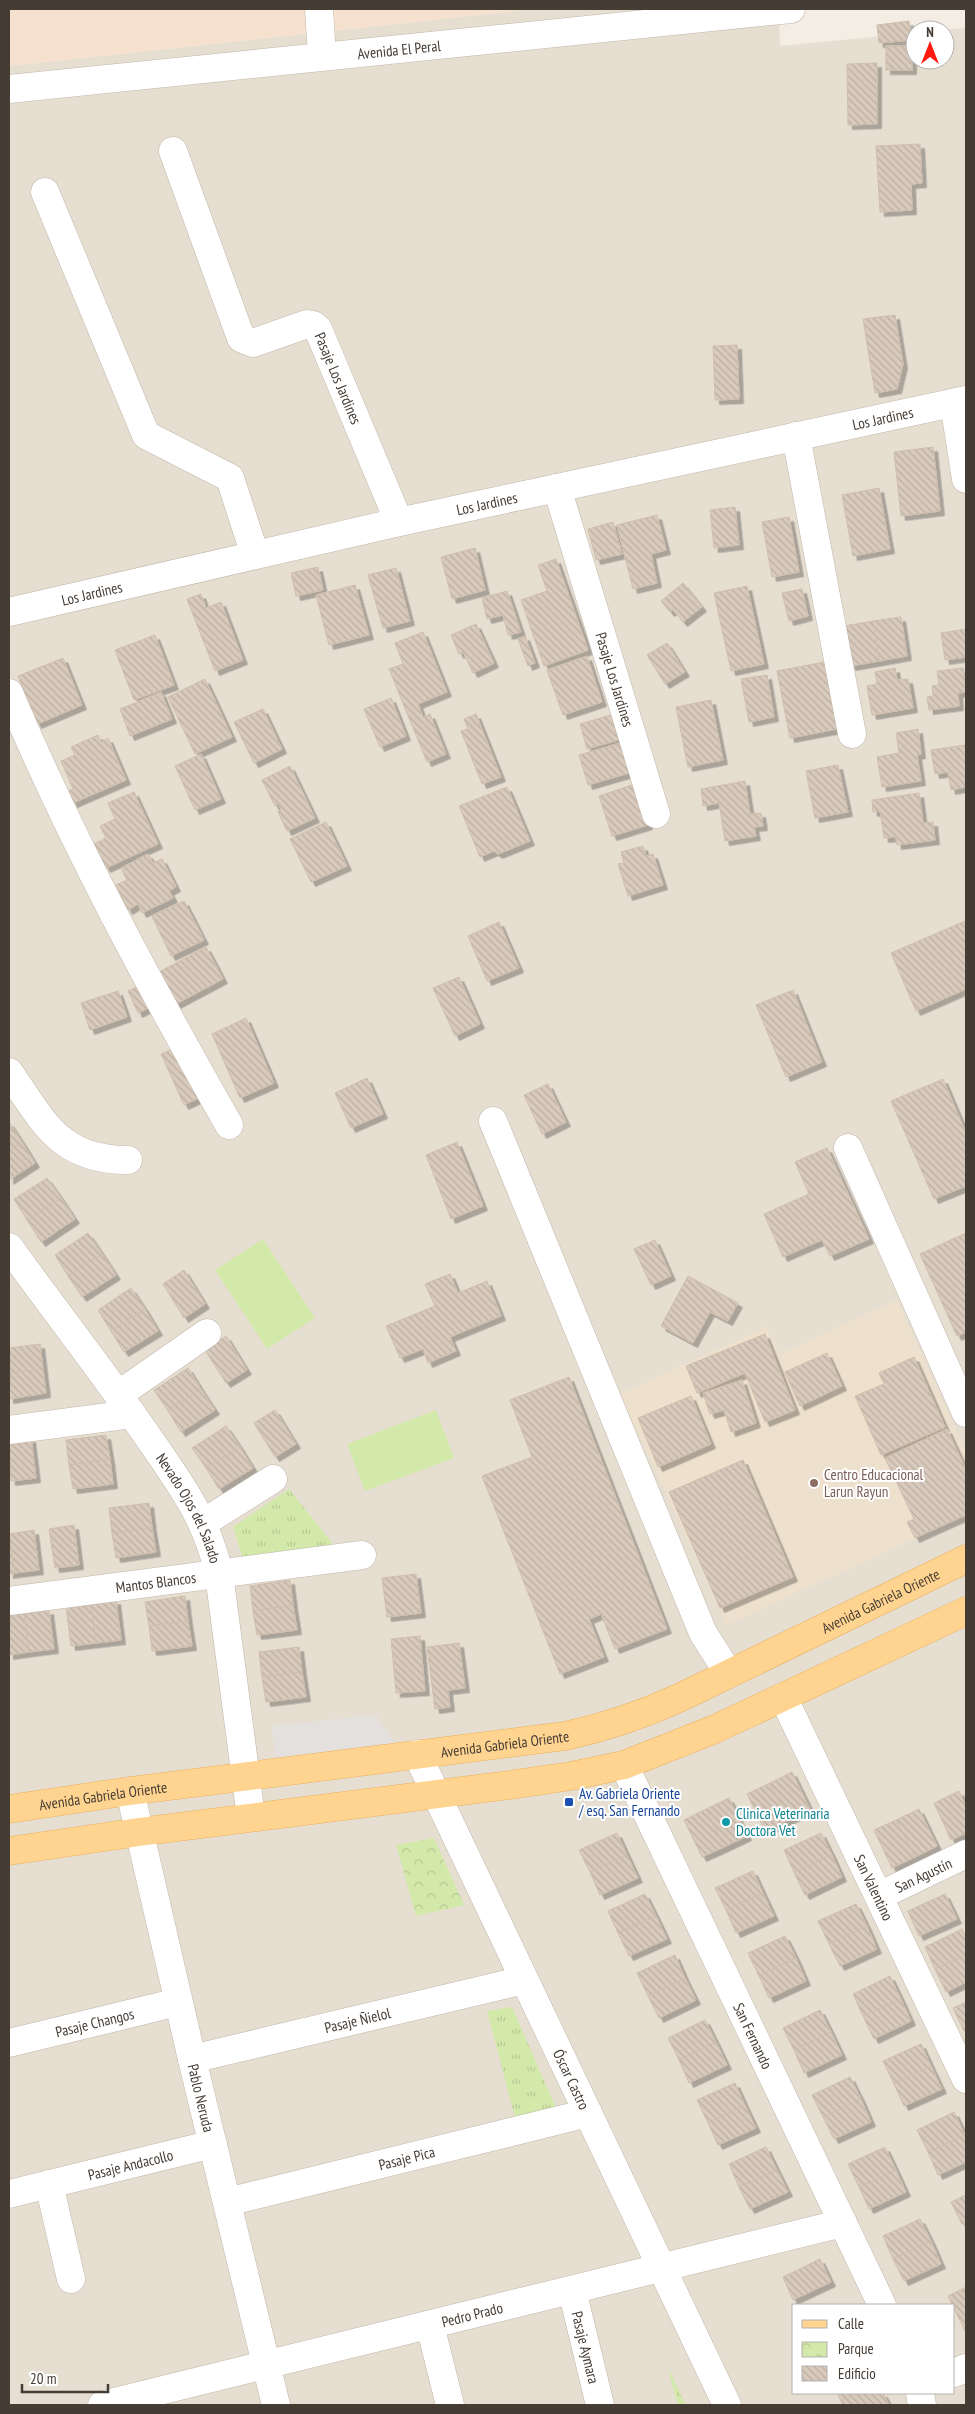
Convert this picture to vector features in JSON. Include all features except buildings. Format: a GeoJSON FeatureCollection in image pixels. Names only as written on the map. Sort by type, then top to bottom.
{"type":"FeatureCollection","features":[{"type":"Feature","properties":{"kind":"main road","name":"Avenida Gabriela Oriente"},"geometry":{"type":"LineString","coordinates":[[9,1808],[557,1737],[606,1726],[640,1716],[966,1559]]}},
{"type":"Feature","properties":{"kind":"main road"},"geometry":{"type":"LineString","coordinates":[[9,1851],[251,1817],[571,1776],[624,1765],[715,1729],[966,1611]]}},
{"type":"Feature","properties":{"kind":"street"},"geometry":{"type":"LineString","coordinates":[[319,9],[322,56]]}},
{"type":"Feature","properties":{"kind":"street","name":"Avenida El Peral"},"geometry":{"type":"LineString","coordinates":[[9,89],[791,9]]}},
{"type":"Feature","properties":{"kind":"street","name":"Pasaje Los Jardines"},"geometry":{"type":"LineString","coordinates":[[173,152],[241,338],[253,343],[307,324],[313,325],[318,329],[399,522]]}},
{"type":"Feature","properties":{"kind":"street"},"geometry":{"type":"LineString","coordinates":[[45,192],[146,435],[230,478],[255,556]]}},
{"type":"Feature","properties":{"kind":"street"},"geometry":{"type":"LineString","coordinates":[[960,402],[966,479]]}},
{"type":"Feature","properties":{"kind":"street","name":"Los Jardines"},"geometry":{"type":"LineString","coordinates":[[9,611],[399,522],[960,402]]}},
{"type":"Feature","properties":{"kind":"street"},"geometry":{"type":"LineString","coordinates":[[796,436],[852,734]]}},
{"type":"Feature","properties":{"kind":"street","name":"Pasaje Los Jardines"},"geometry":{"type":"LineString","coordinates":[[557,488],[656,814]]}},
{"type":"Feature","properties":{"kind":"street"},"geometry":{"type":"LineString","coordinates":[[9,693],[75,838],[127,940],[229,1125]]}},
{"type":"Feature","properties":{"kind":"street"},"geometry":{"type":"LineString","coordinates":[[9,1072],[59,1139],[74,1150],[91,1157],[128,1160]]}},
{"type":"Feature","properties":{"kind":"street"},"geometry":{"type":"LineString","coordinates":[[493,1121],[703,1633],[729,1674]]}},
{"type":"Feature","properties":{"kind":"street"},"geometry":{"type":"LineString","coordinates":[[848,1148],[966,1413]]}},
{"type":"Feature","properties":{"kind":"street","name":"Nevado Ojos del Salado"},"geometry":{"type":"LineString","coordinates":[[11,1253],[125,1404],[184,1489],[203,1524],[214,1555],[218,1574],[251,1817]]}},
{"type":"Feature","properties":{"kind":"street"},"geometry":{"type":"LineString","coordinates":[[9,1430],[125,1404],[207,1333]]}},
{"type":"Feature","properties":{"kind":"street"},"geometry":{"type":"LineString","coordinates":[[203,1524],[273,1479]]}},
{"type":"Feature","properties":{"kind":"street","name":"Mantos Blancos"},"geometry":{"type":"LineString","coordinates":[[9,1601],[362,1555]]}},
{"type":"Feature","properties":{"kind":"street","name":"San Valentino"},"geometry":{"type":"LineString","coordinates":[[783,1697],[966,2079]]}},
{"type":"Feature","properties":{"kind":"street","name":"Óscar Castro"},"geometry":{"type":"LineString","coordinates":[[416,1754],[727,2405]]}},
{"type":"Feature","properties":{"kind":"street","name":"San Fernando"},"geometry":{"type":"LineString","coordinates":[[624,1765],[882,2304]]}},
{"type":"Feature","properties":{"kind":"street","name":"Pablo Neruda"},"geometry":{"type":"LineString","coordinates":[[130,1791],[178,2002],[276,2405]]}},
{"type":"Feature","properties":{"kind":"street","name":"San Agustín"},"geometry":{"type":"LineString","coordinates":[[878,1896],[966,1854]]}},
{"type":"Feature","properties":{"kind":"street","name":"Pasaje Ñielol"},"geometry":{"type":"LineString","coordinates":[[192,2059],[524,1980]]}},
{"type":"Feature","properties":{"kind":"street","name":"Pasaje Changos"},"geometry":{"type":"LineString","coordinates":[[9,2043],[178,2002]]}},
{"type":"Feature","properties":{"kind":"street","name":"Pasaje Pica"},"geometry":{"type":"LineString","coordinates":[[227,2202],[588,2113]]}},
{"type":"Feature","properties":{"kind":"street","name":"Pasaje Andacollo"},"geometry":{"type":"LineString","coordinates":[[9,2194],[212,2144]]}},
{"type":"Feature","properties":{"kind":"street"},"geometry":{"type":"LineString","coordinates":[[49,2184],[72,2279]]}},
{"type":"Feature","properties":{"kind":"street","name":"Pedro Prado"},"geometry":{"type":"LineString","coordinates":[[105,2405],[843,2223]]}},
{"type":"Feature","properties":{"kind":"street","name":"Pasaje Aymara"},"geometry":{"type":"LineString","coordinates":[[572,2290],[600,2405]]}},
{"type":"Feature","properties":{"kind":"street"},"geometry":{"type":"LineString","coordinates":[[430,2325],[450,2405]]}},
{"type":"Feature","properties":{"kind":"shaded area"},"geometry":{"type":"Polygon","coordinates":[[[9,9],[534,9],[9,66],[9,9]]]}},
{"type":"Feature","properties":{"kind":"shaded area"},"geometry":{"type":"Polygon","coordinates":[[[534,9],[779,9],[780,46],[905,34],[905,70],[955,70],[955,29],[966,28],[966,2405],[9,2405],[9,66],[534,9]]]}},
{"type":"Feature","properties":{"kind":"shaded area","name":"Centro Educacional Larun Rayun"},"geometry":{"type":"Polygon","coordinates":[[[897,1300],[966,1452],[966,1515],[727,1625],[620,1394],[766,1327],[780,1354],[897,1300]]]}},
{"type":"Feature","properties":{"kind":"shaded area"},"geometry":{"type":"Polygon","coordinates":[[[376,1715],[398,1748],[275,1763],[272,1726],[376,1715]]]}},
{"type":"Feature","properties":{"kind":"green space"},"geometry":{"type":"Polygon","coordinates":[[[263,1239],[315,1318],[267,1349],[215,1270],[263,1239]]]}},
{"type":"Feature","properties":{"kind":"green space"},"geometry":{"type":"Polygon","coordinates":[[[436,1410],[454,1458],[365,1491],[347,1444],[436,1410]]]}},
{"type":"Feature","properties":{"kind":"green space"},"geometry":{"type":"Polygon","coordinates":[[[289,1489],[337,1549],[244,1562],[233,1527],[289,1489]]]}},
{"type":"Feature","properties":{"kind":"green space"},"geometry":{"type":"Polygon","coordinates":[[[434,1838],[464,1905],[416,1916],[396,1845],[434,1838]]]}},
{"type":"Feature","properties":{"kind":"green space"},"geometry":{"type":"Polygon","coordinates":[[[512,2007],[556,2108],[516,2121],[487,2011],[512,2007]]]}},
{"type":"Feature","properties":{"kind":"green space"},"geometry":{"type":"Polygon","coordinates":[[[667,2366],[686,2405],[678,2405],[667,2366]]]}},
{"type":"Feature","properties":{"kind":"place","name":"Centro Educacional Larun Rayun"},"geometry":{"type":"Point","coordinates":[814,1483]}},
{"type":"Feature","properties":{"kind":"place","name":"Av. Gabriela Oriente / esq. San Fernando"},"geometry":{"type":"Point","coordinates":[569,1802]}},
{"type":"Feature","properties":{"kind":"place","name":"Clinica Veterinaria Doctora Vet"},"geometry":{"type":"Point","coordinates":[726,1822]}}]}
